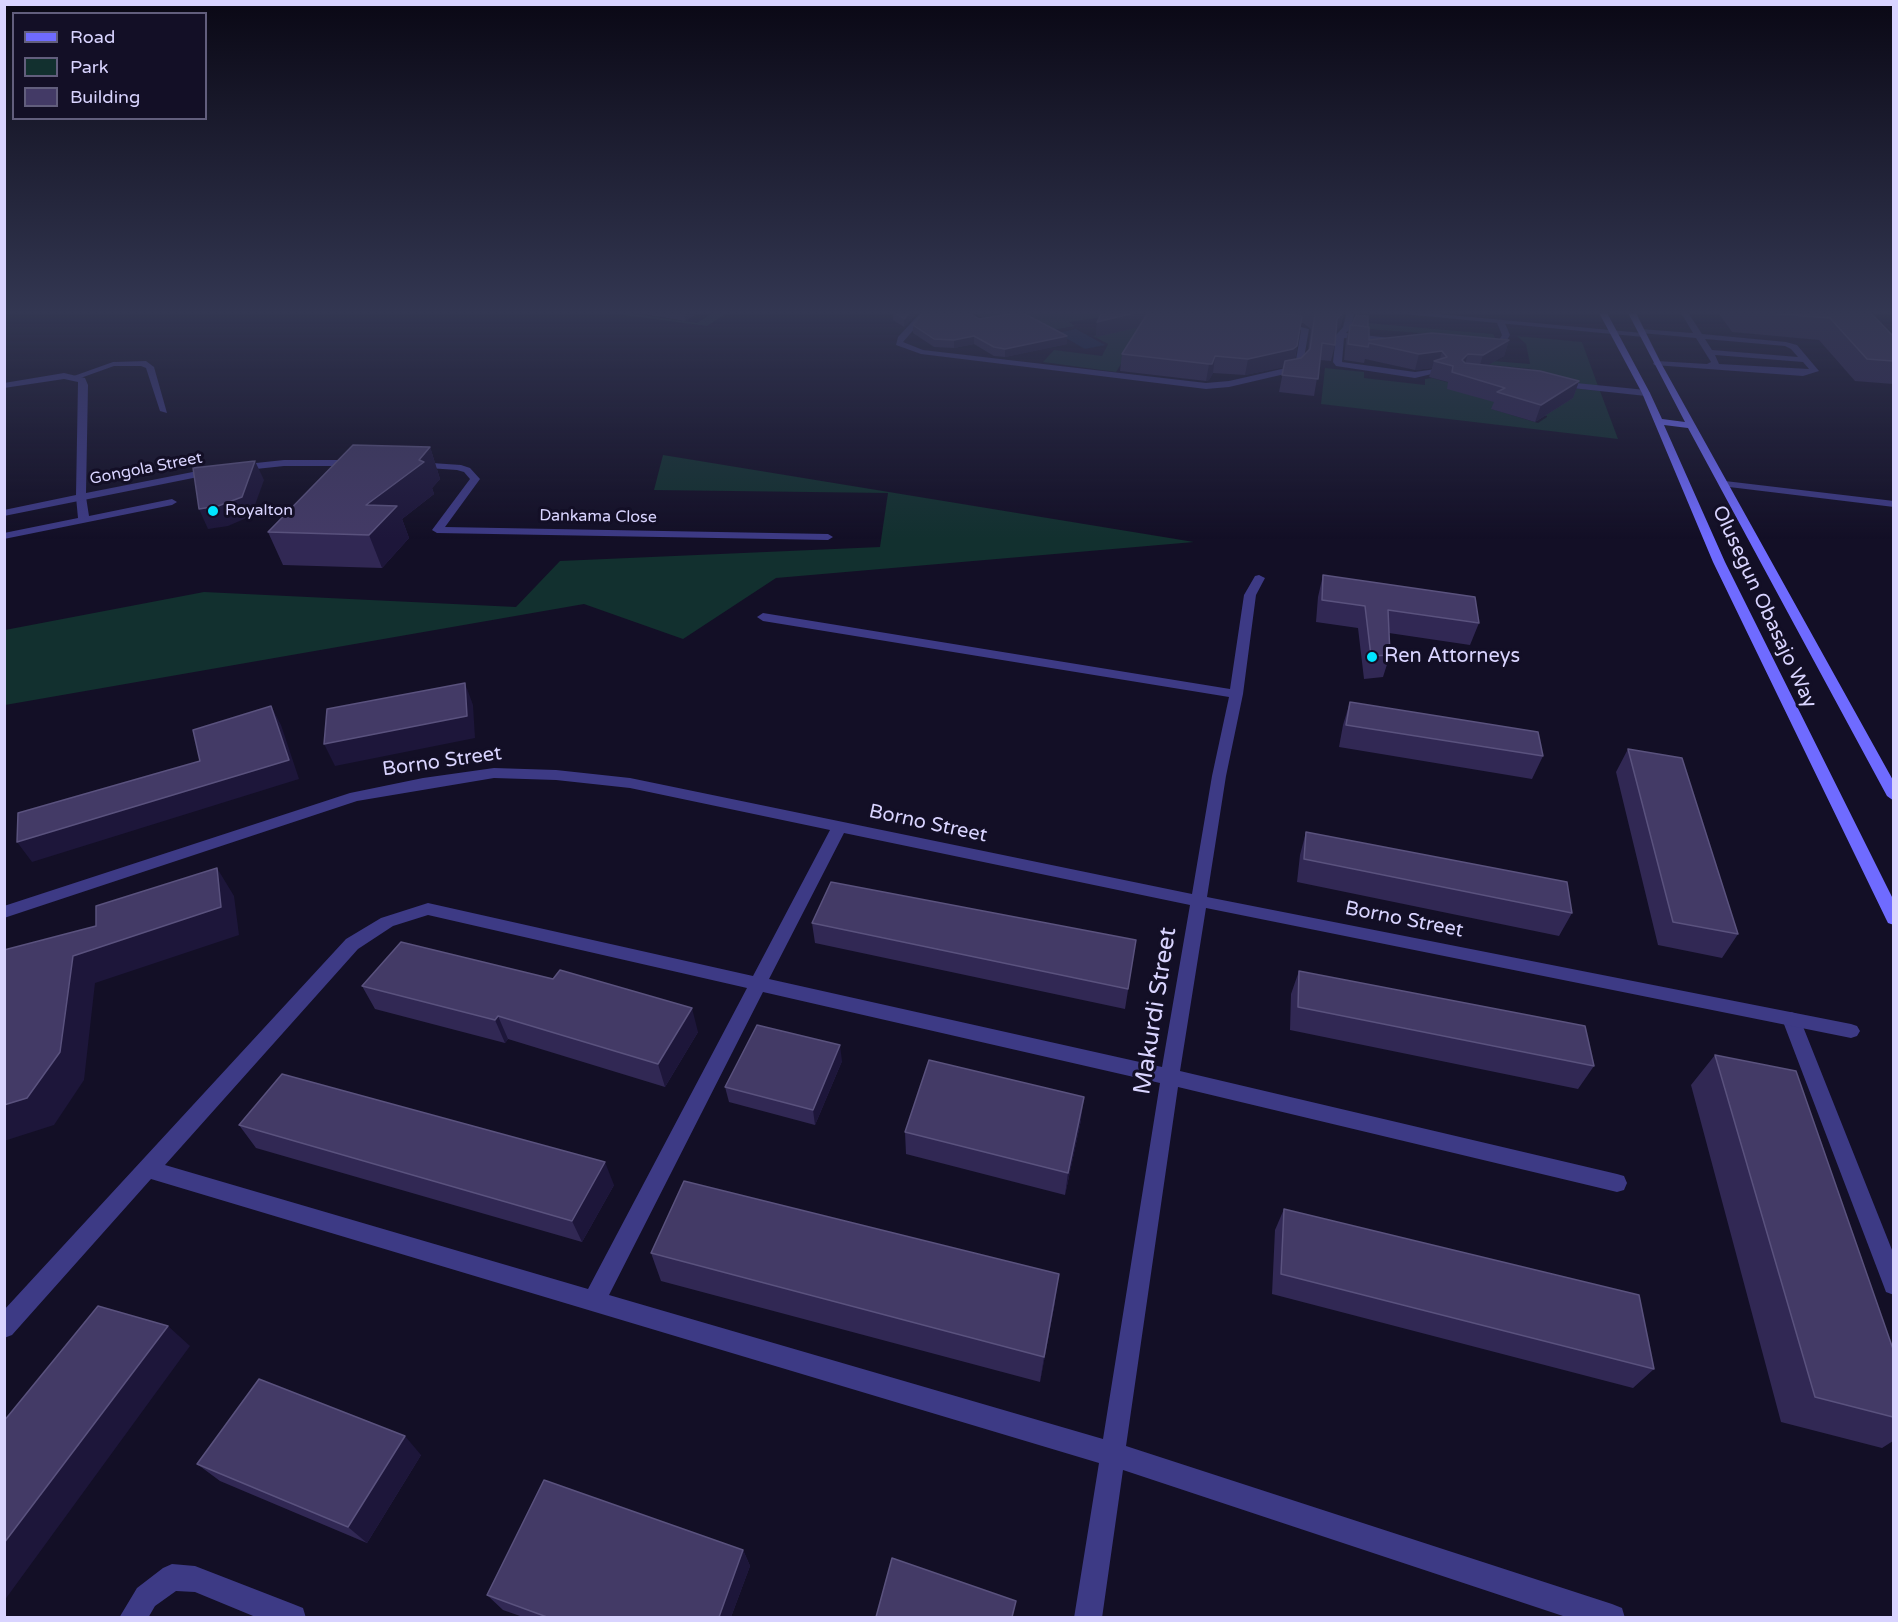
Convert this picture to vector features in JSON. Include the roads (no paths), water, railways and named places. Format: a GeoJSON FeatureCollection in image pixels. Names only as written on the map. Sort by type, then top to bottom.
{"type":"FeatureCollection","features":[{"type":"Feature","properties":{"kind":"main road","name":"Olusegun Obasajo Way"},"geometry":{"type":"LineString","coordinates":[[1643,387],[1719,562],[1893,919]]}},
{"type":"Feature","properties":{"kind":"main road","name":"Olusegun Obasajo Way"},"geometry":{"type":"LineString","coordinates":[[1670,387],[1893,796]]}},
{"type":"Feature","properties":{"kind":"main road"},"geometry":{"type":"LineString","coordinates":[[1658,421],[1692,426]]}},
{"type":"Feature","properties":{"kind":"street"},"geometry":{"type":"LineString","coordinates":[[84,387],[81,497],[84,520]]}},
{"type":"Feature","properties":{"kind":"street"},"geometry":{"type":"LineString","coordinates":[[156,387],[164,411]]}},
{"type":"Feature","properties":{"kind":"street"},"geometry":{"type":"LineString","coordinates":[[1581,387],[1646,393]]}},
{"type":"Feature","properties":{"kind":"street","name":"Gongola Street"},"geometry":{"type":"LineString","coordinates":[[4,513],[183,476],[230,469],[284,464],[369,463]]}},
{"type":"Feature","properties":{"kind":"street","name":"Dankama Close"},"geometry":{"type":"LineString","coordinates":[[402,465],[458,467],[473,474],[475,479],[436,530],[828,537]]}},
{"type":"Feature","properties":{"kind":"street"},"geometry":{"type":"LineString","coordinates":[[1725,484],[1893,504]]}},
{"type":"Feature","properties":{"kind":"street"},"geometry":{"type":"LineString","coordinates":[[6,536],[172,501]]}},
{"type":"Feature","properties":{"kind":"street","name":"Makurdi Street"},"geometry":{"type":"LineString","coordinates":[[1088,1617],[1170,1077],[1219,776],[1236,694],[1250,595],[1259,578]]}},
{"type":"Feature","properties":{"kind":"street"},"geometry":{"type":"LineString","coordinates":[[763,616],[1236,694]]}},
{"type":"Feature","properties":{"kind":"street","name":"Borno Street"},"geometry":{"type":"LineString","coordinates":[[4,912],[355,796],[494,773],[556,775],[630,783],[1199,901],[1851,1031]]}},
{"type":"Feature","properties":{"kind":"street"},"geometry":{"type":"LineString","coordinates":[[594,1300],[839,827]]}},
{"type":"Feature","properties":{"kind":"street"},"geometry":{"type":"LineString","coordinates":[[4,1327],[352,944],[387,922],[428,909],[1170,1077],[1617,1182]]}},
{"type":"Feature","properties":{"kind":"street"},"geometry":{"type":"LineString","coordinates":[[1791,1019],[1893,1284]]}},
{"type":"Feature","properties":{"kind":"street"},"geometry":{"type":"LineString","coordinates":[[148,1169],[1112,1454],[1612,1617]]}},
{"type":"Feature","properties":{"kind":"street"},"geometry":{"type":"LineString","coordinates":[[132,1617],[146,1597],[172,1577],[195,1578],[293,1617]]}},
{"type":"Feature","properties":{"kind":"place","name":"Royalton"},"geometry":{"type":"Point","coordinates":[213,511]}},
{"type":"Feature","properties":{"kind":"place","name":"Ren Attorneys"},"geometry":{"type":"Point","coordinates":[1372,657]}}]}
